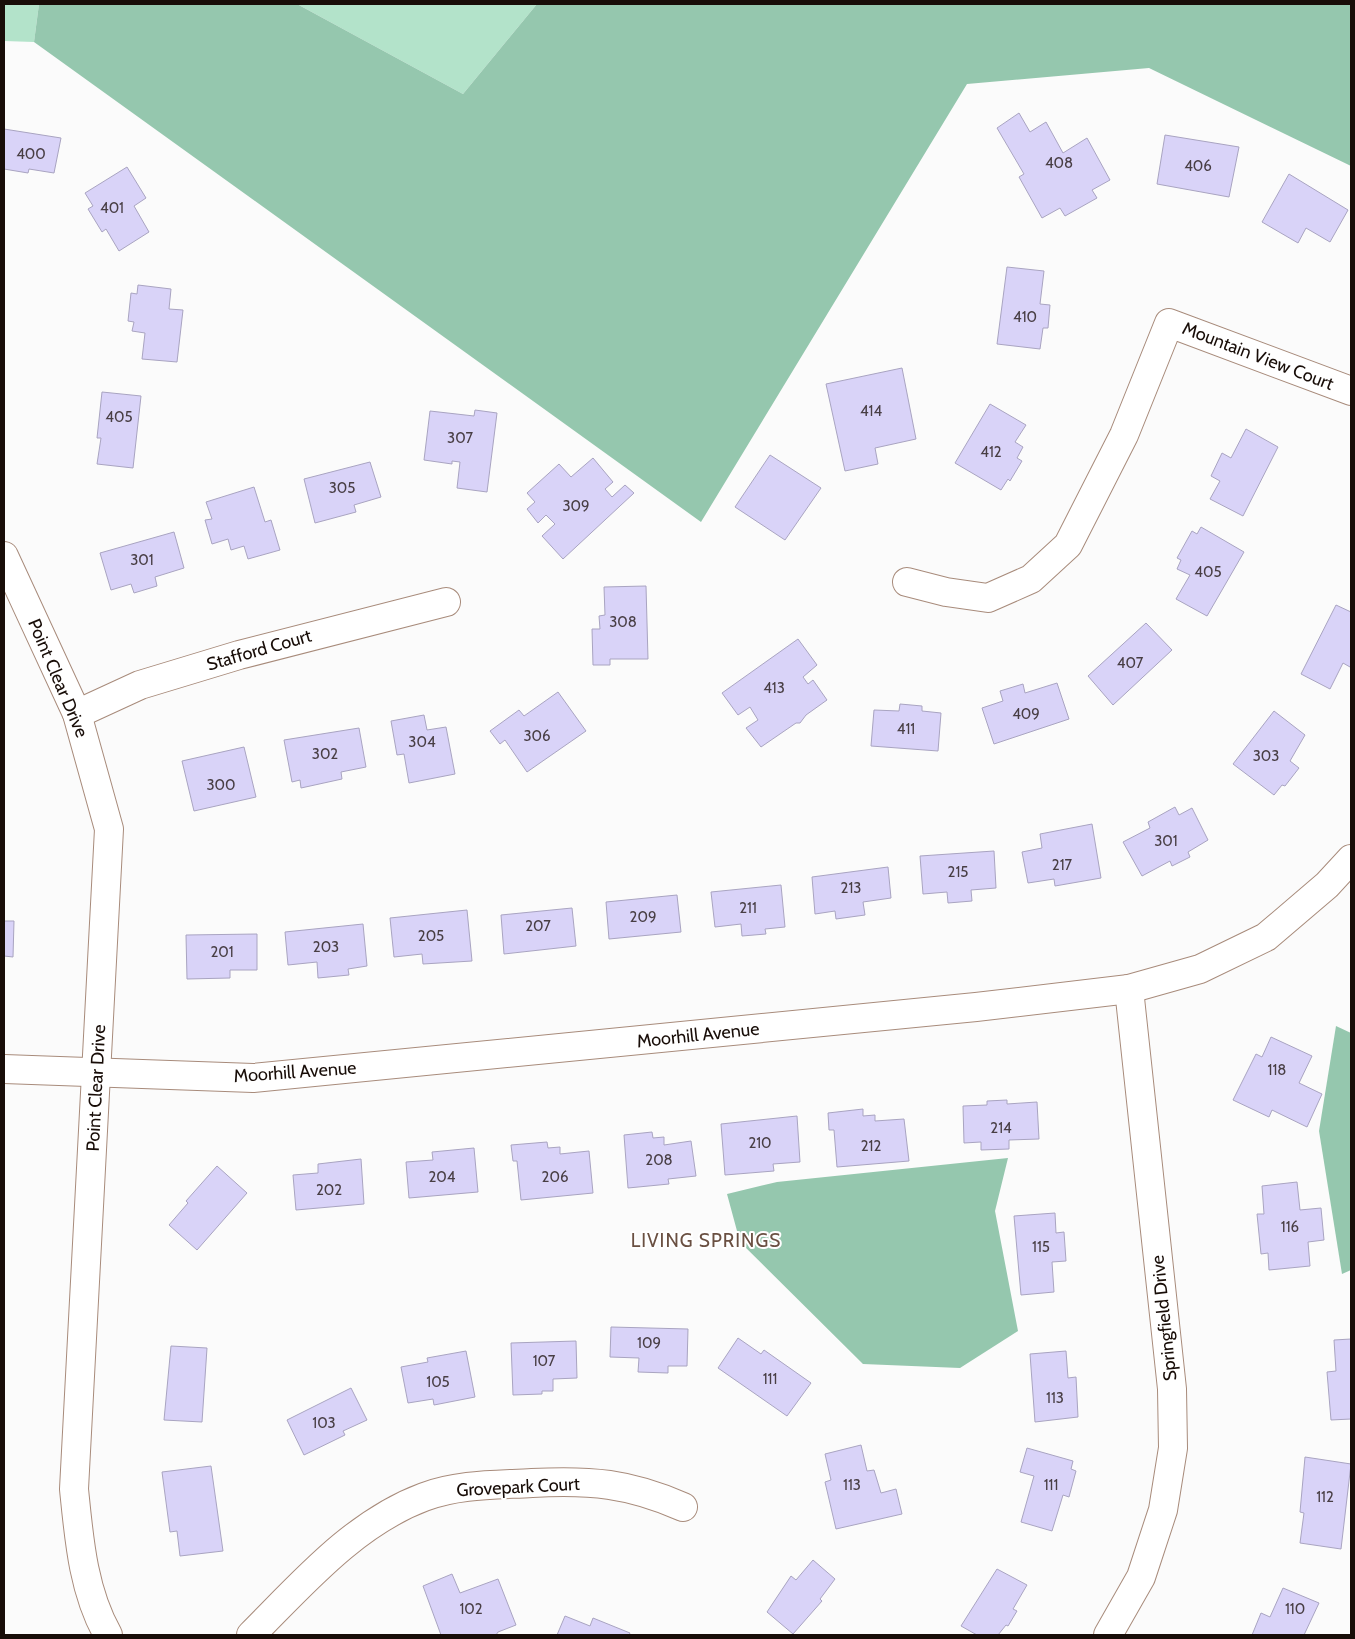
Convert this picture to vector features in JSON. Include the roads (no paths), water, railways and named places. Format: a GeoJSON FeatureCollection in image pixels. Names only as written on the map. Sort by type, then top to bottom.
{"type":"FeatureCollection","features":[{"type":"Feature","properties":{"kind":"street","name":"Mountain View Court"},"geometry":{"type":"LineString","coordinates":[[906,582],[946,592],[988,598],[1031,579],[1068,545],[1124,436],[1169,323],[1351,391]]}},
{"type":"Feature","properties":{"kind":"street","name":"Point Clear Drive"},"geometry":{"type":"LineString","coordinates":[[4,556],[77,714],[109,829],[98,1074],[74,1489],[81,1558],[100,1621],[108,1635]]}},
{"type":"Feature","properties":{"kind":"street","name":"Stafford Court"},"geometry":{"type":"LineString","coordinates":[[77,714],[140,685],[239,655],[446,602]]}},
{"type":"Feature","properties":{"kind":"street","name":"Moorhill Avenue"},"geometry":{"type":"LineString","coordinates":[[4,1069],[98,1074],[254,1078],[976,1007],[1129,990],[1200,969],[1266,937],[1326,885],[1351,859]]}},
{"type":"Feature","properties":{"kind":"street","name":"Springfield Drive"},"geometry":{"type":"LineString","coordinates":[[1108,1635],[1141,1578],[1163,1510],[1173,1448],[1172,1389],[1129,990]]}},
{"type":"Feature","properties":{"kind":"street","name":"Grovepark Court"},"geometry":{"type":"LineString","coordinates":[[251,1635],[329,1558],[381,1518],[424,1496],[470,1486],[544,1482],[614,1484],[653,1494],[683,1507]]}},
{"type":"Feature","properties":{"kind":"district","name":"LIVING SPRINGS"},"geometry":{"type":"Point","coordinates":[706,1240]}}]}
